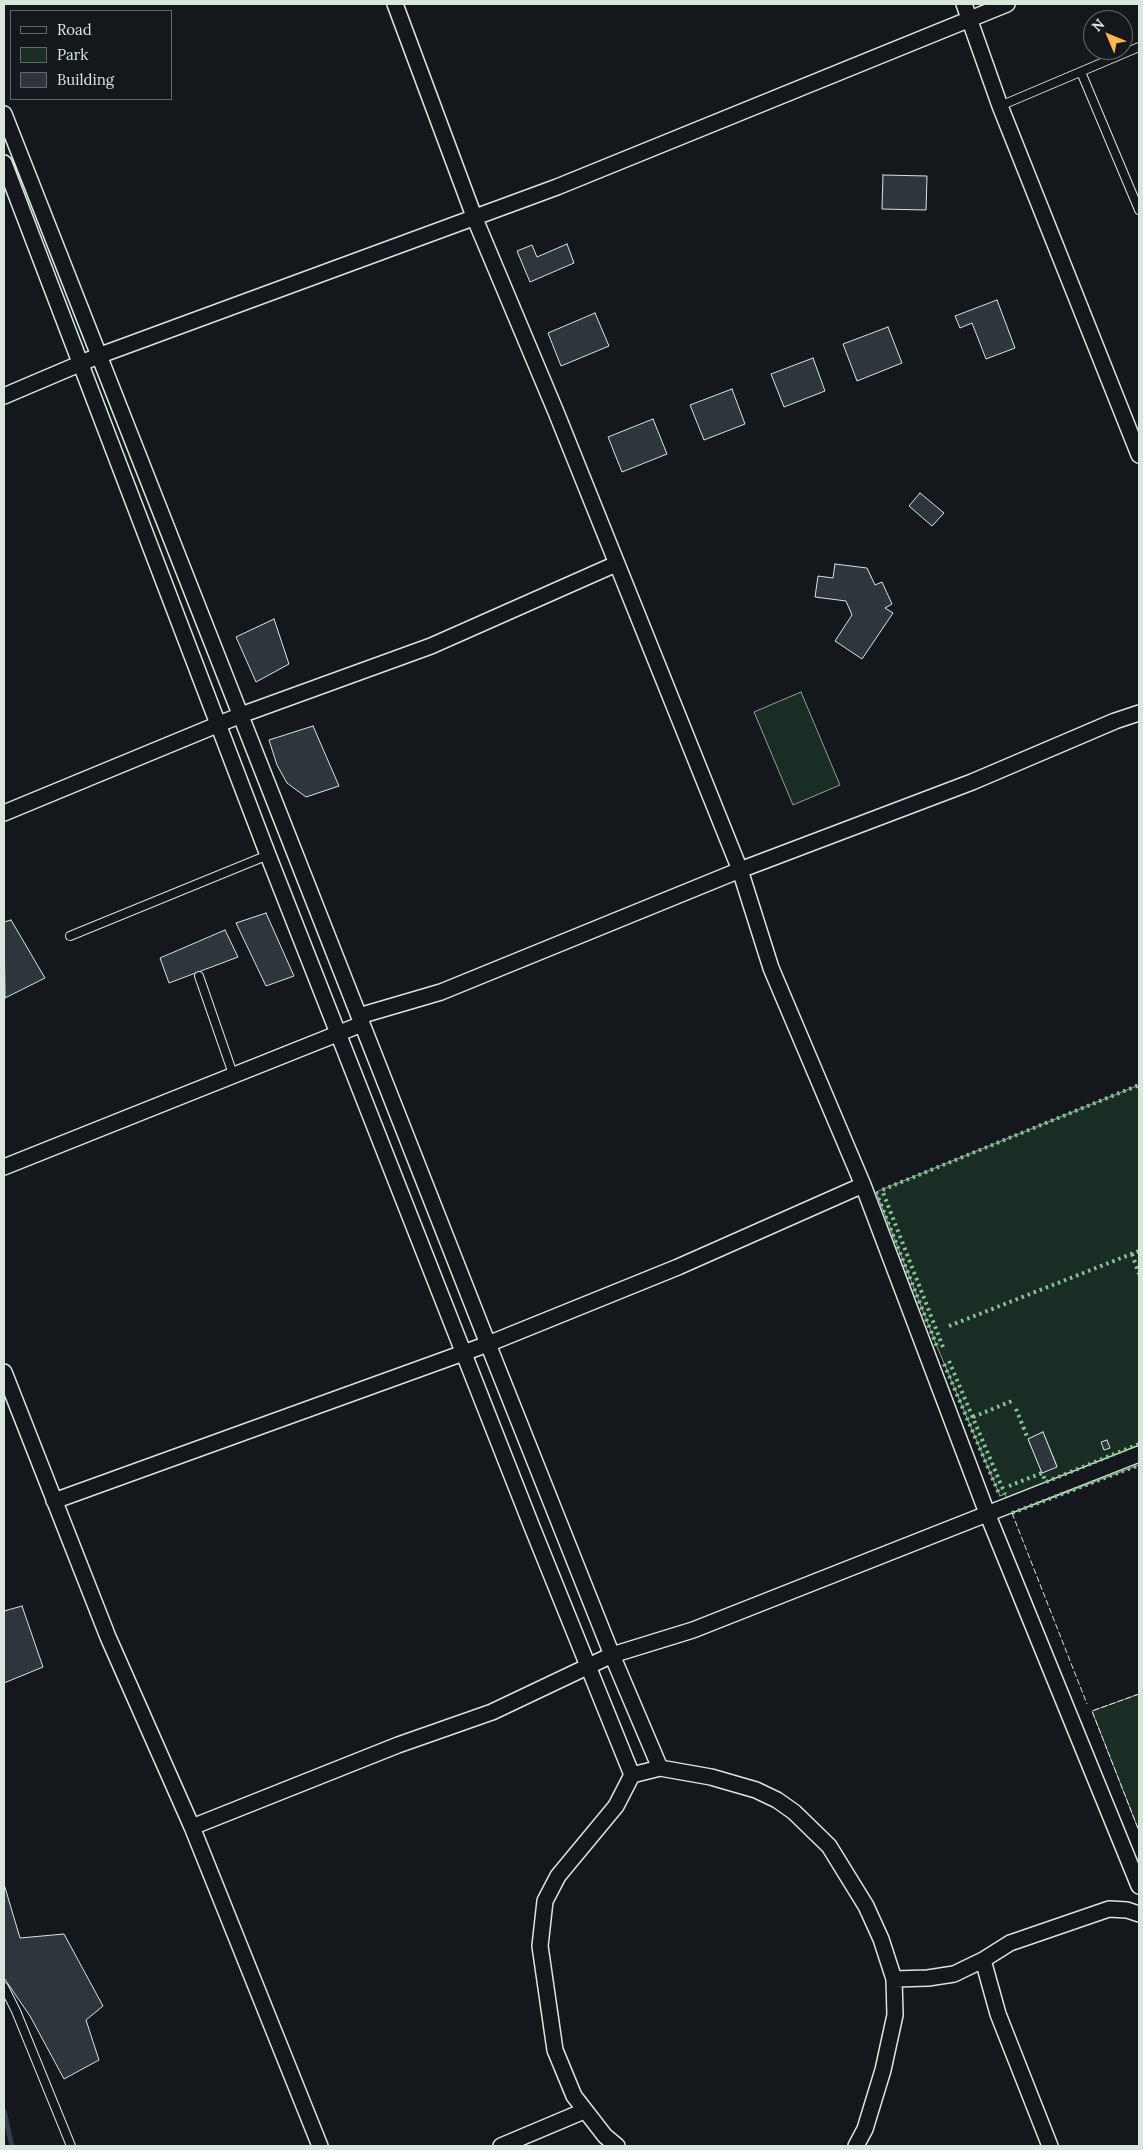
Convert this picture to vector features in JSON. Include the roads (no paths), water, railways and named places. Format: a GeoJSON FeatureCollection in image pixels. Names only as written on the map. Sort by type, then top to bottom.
{"type":"FeatureCollection","features":[{"type":"Feature","properties":{"kind":"street"},"geometry":{"type":"LineString","coordinates":[[395,4],[475,219],[556,412],[740,870],[771,968],[863,1185],[988,1513],[1139,1886]]}},
{"type":"Feature","properties":{"kind":"street"},"geometry":{"type":"LineString","coordinates":[[964,4],[1000,106],[1139,455]]}},
{"type":"Feature","properties":{"kind":"street"},"geometry":{"type":"LineString","coordinates":[[4,396],[98,356],[475,219],[1007,4]]}},
{"type":"Feature","properties":{"kind":"street"},"geometry":{"type":"LineString","coordinates":[[4,114],[488,1344],[612,1655],[660,1768]]}},
{"type":"Feature","properties":{"kind":"street"},"geometry":{"type":"LineString","coordinates":[[4,163],[268,855],[532,1527],[632,1775],[616,1806],[558,1876],[545,1901],[541,1919],[540,1946],[555,2050],[574,2096],[605,2136],[617,2146]]}},
{"type":"Feature","properties":{"kind":"street"},"geometry":{"type":"LineString","coordinates":[[4,812],[241,714],[431,646],[616,564]]}},
{"type":"Feature","properties":{"kind":"street"},"geometry":{"type":"LineString","coordinates":[[4,1167],[338,1033],[360,1020],[441,992],[740,870],[972,782],[1115,721],[1139,713]]}},
{"type":"Feature","properties":{"kind":"street"},"geometry":{"type":"LineString","coordinates":[[54,1501],[488,1344],[678,1267],[863,1185]]}},
{"type":"Feature","properties":{"kind":"street"},"geometry":{"type":"LineString","coordinates":[[4,1372],[108,1637],[192,1827],[320,2146]]}},
{"type":"Feature","properties":{"kind":"street"},"geometry":{"type":"LineString","coordinates":[[192,1827],[398,1745],[492,1712],[612,1655],[711,1624],[1139,1454]]}},
{"type":"Feature","properties":{"kind":"street"},"geometry":{"type":"LineString","coordinates":[[632,1775],[660,1768],[711,1777],[756,1790],[777,1800],[809,1826],[829,1846],[866,1906],[881,1939],[894,1979],[896,2002],[883,2070],[865,2129],[856,2146]]}},
{"type":"Feature","properties":{"kind":"street"},"geometry":{"type":"LineString","coordinates":[[894,1979],[928,1978],[954,1974],[983,1960],[1010,1943],[1109,1909],[1127,1910],[1139,1914]]}},
{"type":"Feature","properties":{"kind":"street"},"geometry":{"type":"LineString","coordinates":[[983,1960],[998,2014],[1050,2146]]}},
{"type":"Feature","properties":{"kind":"street"},"geometry":{"type":"LineString","coordinates":[[501,2146],[584,2111]]}},
{"type":"Feature","properties":{"kind":"lane"},"geometry":{"type":"LineString","coordinates":[[1000,106],[1139,47]]}},
{"type":"Feature","properties":{"kind":"lane"},"geometry":{"type":"LineString","coordinates":[[1081,72],[1139,210]]}},
{"type":"Feature","properties":{"kind":"lane"},"geometry":{"type":"LineString","coordinates":[[70,936],[268,855]]}},
{"type":"Feature","properties":{"kind":"lane"},"geometry":{"type":"LineString","coordinates":[[198,976],[233,1074]]}},
{"type":"Feature","properties":{"kind":"lane"},"geometry":{"type":"LineString","coordinates":[[4,1987],[16,2011],[71,2146]]}},
{"type":"Feature","properties":{"kind":"waterway"},"geometry":{"type":"LineString","coordinates":[[4,2111],[12,2146]]}}]}
